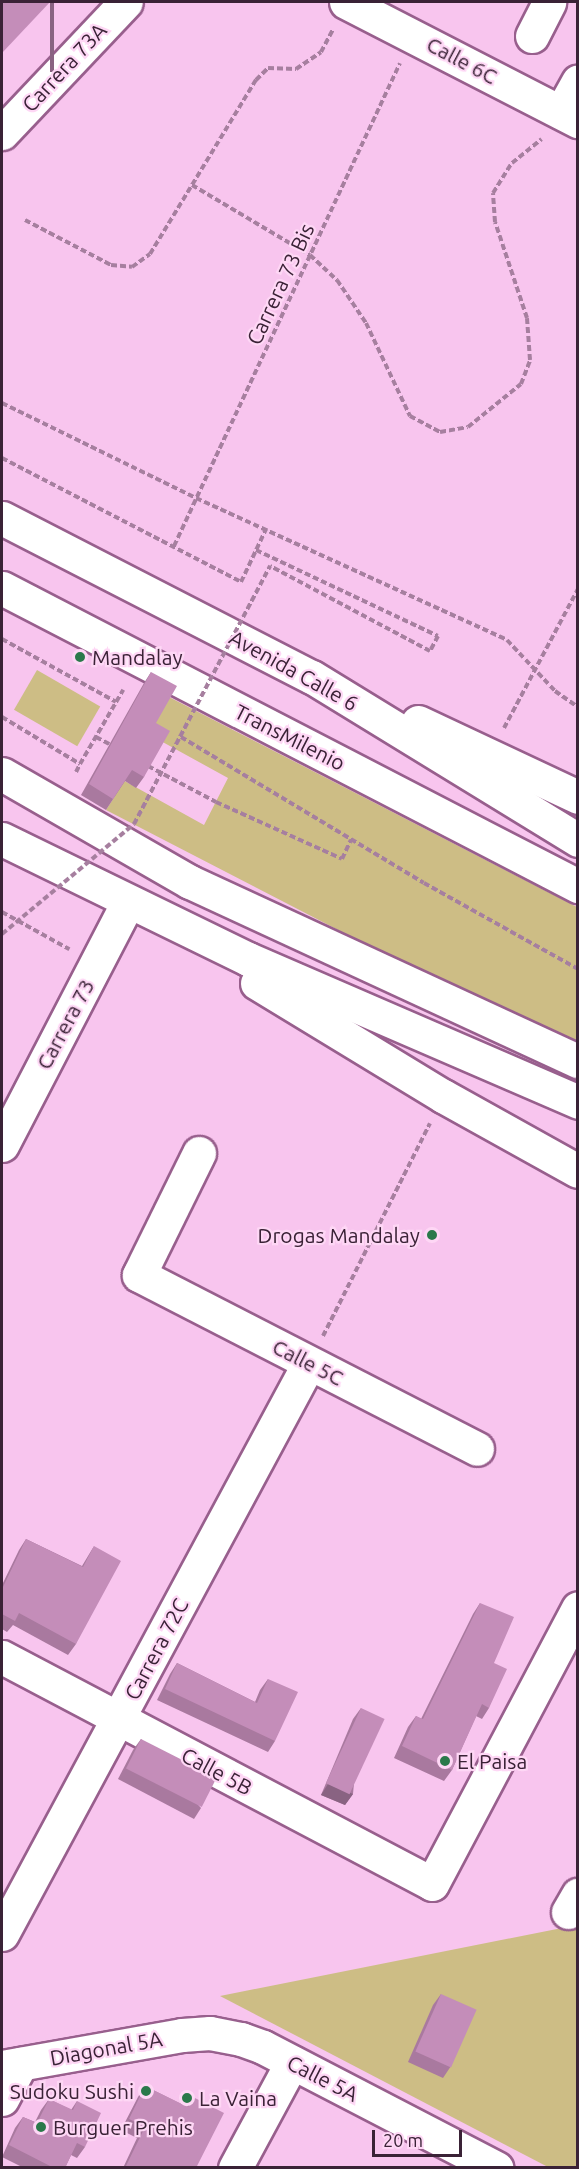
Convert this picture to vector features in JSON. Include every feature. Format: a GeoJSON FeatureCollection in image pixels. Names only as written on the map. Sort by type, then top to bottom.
{"type":"FeatureCollection","features":[{"type":"Feature","properties":{"kind":"main road","name":"Carrera 73A"},"geometry":{"type":"LineString","coordinates":[[2,133],[126,2]]}},
{"type":"Feature","properties":{"kind":"main road","name":"Calle 6C"},"geometry":{"type":"LineString","coordinates":[[346,2],[413,34],[569,117]]}},
{"type":"Feature","properties":{"kind":"main road"},"geometry":{"type":"LineString","coordinates":[[532,36],[549,2]]}},
{"type":"Feature","properties":{"kind":"main road"},"geometry":{"type":"LineString","coordinates":[[569,117],[578,81]]}},
{"type":"Feature","properties":{"kind":"main road","name":"Avenida Calle 6"},"geometry":{"type":"LineString","coordinates":[[2,518],[312,677],[578,840]]}},
{"type":"Feature","properties":{"kind":"main road","name":"TransMilenio"},"geometry":{"type":"LineString","coordinates":[[2,588],[578,886]]}},
{"type":"Feature","properties":{"kind":"main road"},"geometry":{"type":"LineString","coordinates":[[312,677],[490,753],[578,797]]}},
{"type":"Feature","properties":{"kind":"main road"},"geometry":{"type":"LineString","coordinates":[[2,774],[190,882],[578,1061]]}},
{"type":"Feature","properties":{"kind":"main road"},"geometry":{"type":"LineString","coordinates":[[2,839],[128,904],[355,1008],[578,1102]]}},
{"type":"Feature","properties":{"kind":"main road"},"geometry":{"type":"LineString","coordinates":[[128,904],[443,1096],[578,1171]]}},
{"type":"Feature","properties":{"kind":"main road","name":"Carrera 73"},"geometry":{"type":"LineString","coordinates":[[2,1145],[128,904]]}},
{"type":"Feature","properties":{"kind":"main road","name":"Calle 5C"},"geometry":{"type":"LineString","coordinates":[[200,1153],[139,1275],[477,1449]]}},
{"type":"Feature","properties":{"kind":"main road","name":"Carrera 72C"},"geometry":{"type":"LineString","coordinates":[[2,1934],[309,1363]]}},
{"type":"Feature","properties":{"kind":"main road","name":"Calle 5B"},"geometry":{"type":"LineString","coordinates":[[2,1657],[432,1884],[578,1608]]}},
{"type":"Feature","properties":{"kind":"main road","name":"Calle 5A"},"geometry":{"type":"LineString","coordinates":[[210,2033],[263,2047],[496,2168]]}},
{"type":"Feature","properties":{"kind":"main road","name":"Diagonal 5A"},"geometry":{"type":"LineString","coordinates":[[11,2066],[144,2040],[210,2033]]}},
{"type":"Feature","properties":{"kind":"main road"},"geometry":{"type":"LineString","coordinates":[[235,2168],[292,2062]]}},
{"type":"Feature","properties":{"kind":"main road"},"geometry":{"type":"LineString","coordinates":[[2,2099],[11,2066]]}},
{"type":"Feature","properties":{"kind":"path"},"geometry":{"type":"LineString","coordinates":[[24,220],[111,265],[132,267],[150,254],[256,80],[268,68],[296,69],[321,52],[346,2]]}},
{"type":"Feature","properties":{"kind":"path","name":"Carrera 73 Bis"},"geometry":{"type":"LineString","coordinates":[[174,546],[413,34]]}},
{"type":"Feature","properties":{"kind":"path"},"geometry":{"type":"LineString","coordinates":[[192,185],[310,255],[338,280],[366,323],[410,416],[440,432],[468,427],[521,384],[530,360],[527,318],[495,222],[493,193],[512,164],[569,117]]}},
{"type":"Feature","properties":{"kind":"path"},"geometry":{"type":"LineString","coordinates":[[2,403],[196,498],[507,640],[536,667],[555,691],[578,707]]}},
{"type":"Feature","properties":{"kind":"path"},"geometry":{"type":"LineString","coordinates":[[2,458],[241,582],[266,529]]}},
{"type":"Feature","properties":{"kind":"path"},"geometry":{"type":"LineString","coordinates":[[2,934],[134,824],[182,737],[270,566],[430,651],[438,636],[256,550]]}},
{"type":"Feature","properties":{"kind":"path"},"geometry":{"type":"LineString","coordinates":[[502,731],[578,589]]}},
{"type":"Feature","properties":{"kind":"path"},"geometry":{"type":"LineString","coordinates":[[2,639],[116,702]]}},
{"type":"Feature","properties":{"kind":"path"},"geometry":{"type":"LineString","coordinates":[[76,772],[123,690]]}},
{"type":"Feature","properties":{"kind":"path"},"geometry":{"type":"LineString","coordinates":[[2,717],[80,764]]}},
{"type":"Feature","properties":{"kind":"path"},"geometry":{"type":"LineString","coordinates":[[96,736],[109,744]]}},
{"type":"Feature","properties":{"kind":"path"},"geometry":{"type":"LineString","coordinates":[[182,737],[424,883],[578,969]]}},
{"type":"Feature","properties":{"kind":"path"},"geometry":{"type":"LineString","coordinates":[[148,766],[216,802],[342,858],[351,840]]}},
{"type":"Feature","properties":{"kind":"path"},"geometry":{"type":"LineString","coordinates":[[2,912],[96,963]]}},
{"type":"Feature","properties":{"kind":"path"},"geometry":{"type":"LineString","coordinates":[[309,1363],[443,1096]]}},
{"type":"Feature","properties":{"kind":"shaded area"},"geometry":{"type":"Polygon","coordinates":[[[37,670],[100,706],[77,746],[14,710],[37,670]]]}},
{"type":"Feature","properties":{"kind":"shaded area"},"geometry":{"type":"Polygon","coordinates":[[[169,697],[577,907],[577,1048],[524,1026],[106,810],[115,796],[112,774],[204,825],[228,778],[139,729],[169,697]]]}},
{"type":"Feature","properties":{"kind":"shaded area"},"geometry":{"type":"Polygon","coordinates":[[[577,1925],[577,2167],[548,2167],[220,1996],[577,1925]]]}},
{"type":"Feature","properties":{"kind":"building"},"geometry":{"type":"Polygon","coordinates":[[[2,2],[50,2],[2,53],[2,2]]]}},
{"type":"Feature","properties":{"kind":"building"},"geometry":{"type":"Polygon","coordinates":[[[151,672],[177,686],[156,723],[170,731],[144,777],[132,770],[113,799],[89,784],[151,672]]]}},
{"type":"Feature","properties":{"kind":"building"},"geometry":{"type":"Polygon","coordinates":[[[26,1539],[83,1567],[94,1546],[121,1561],[76,1644],[19,1613],[15,1621],[2,1614],[2,1589],[26,1539]]]}},
{"type":"Feature","properties":{"kind":"building"},"geometry":{"type":"Polygon","coordinates":[[[480,1603],[514,1617],[494,1663],[507,1669],[489,1708],[482,1704],[452,1770],[402,1746],[416,1716],[423,1719],[480,1603]]]}},
{"type":"Feature","properties":{"kind":"building"},"geometry":{"type":"Polygon","coordinates":[[[177,1663],[257,1703],[268,1679],[298,1692],[275,1741],[165,1689],[177,1663]]]}},
{"type":"Feature","properties":{"kind":"building"},"geometry":{"type":"Polygon","coordinates":[[[361,1708],[385,1719],[349,1794],[326,1783],[361,1708]]]}},
{"type":"Feature","properties":{"kind":"building"},"geometry":{"type":"Polygon","coordinates":[[[141,1739],[217,1778],[202,1807],[126,1768],[141,1739]]]}},
{"type":"Feature","properties":{"kind":"building"},"geometry":{"type":"Polygon","coordinates":[[[441,1994],[477,2010],[451,2067],[415,2052],[441,1994]]]}},
{"type":"Feature","properties":{"kind":"building"},"geometry":{"type":"Polygon","coordinates":[[[145,2086],[188,2107],[193,2097],[224,2113],[196,2168],[125,2168],[145,2127],[129,2119],[145,2086]]]}},
{"type":"Feature","properties":{"kind":"building"},"geometry":{"type":"Polygon","coordinates":[[[49,2099],[73,2110],[77,2101],[101,2113],[85,2147],[77,2143],[65,2168],[54,2168],[9,2145],[23,2117],[37,2123],[49,2099]]]}},
{"type":"Feature","properties":{"kind":"place","name":"Mandalay"},"geometry":{"type":"Point","coordinates":[80,657]}},
{"type":"Feature","properties":{"kind":"place","name":"Drogas Mandalay"},"geometry":{"type":"Point","coordinates":[432,1235]}},
{"type":"Feature","properties":{"kind":"place","name":"El Paisa"},"geometry":{"type":"Point","coordinates":[445,1761]}},
{"type":"Feature","properties":{"kind":"place","name":"Sudoku Sushi"},"geometry":{"type":"Point","coordinates":[146,2091]}},
{"type":"Feature","properties":{"kind":"place","name":"La Vaina"},"geometry":{"type":"Point","coordinates":[187,2098]}},
{"type":"Feature","properties":{"kind":"place","name":"Burguer Prehis"},"geometry":{"type":"Point","coordinates":[41,2127]}}]}
